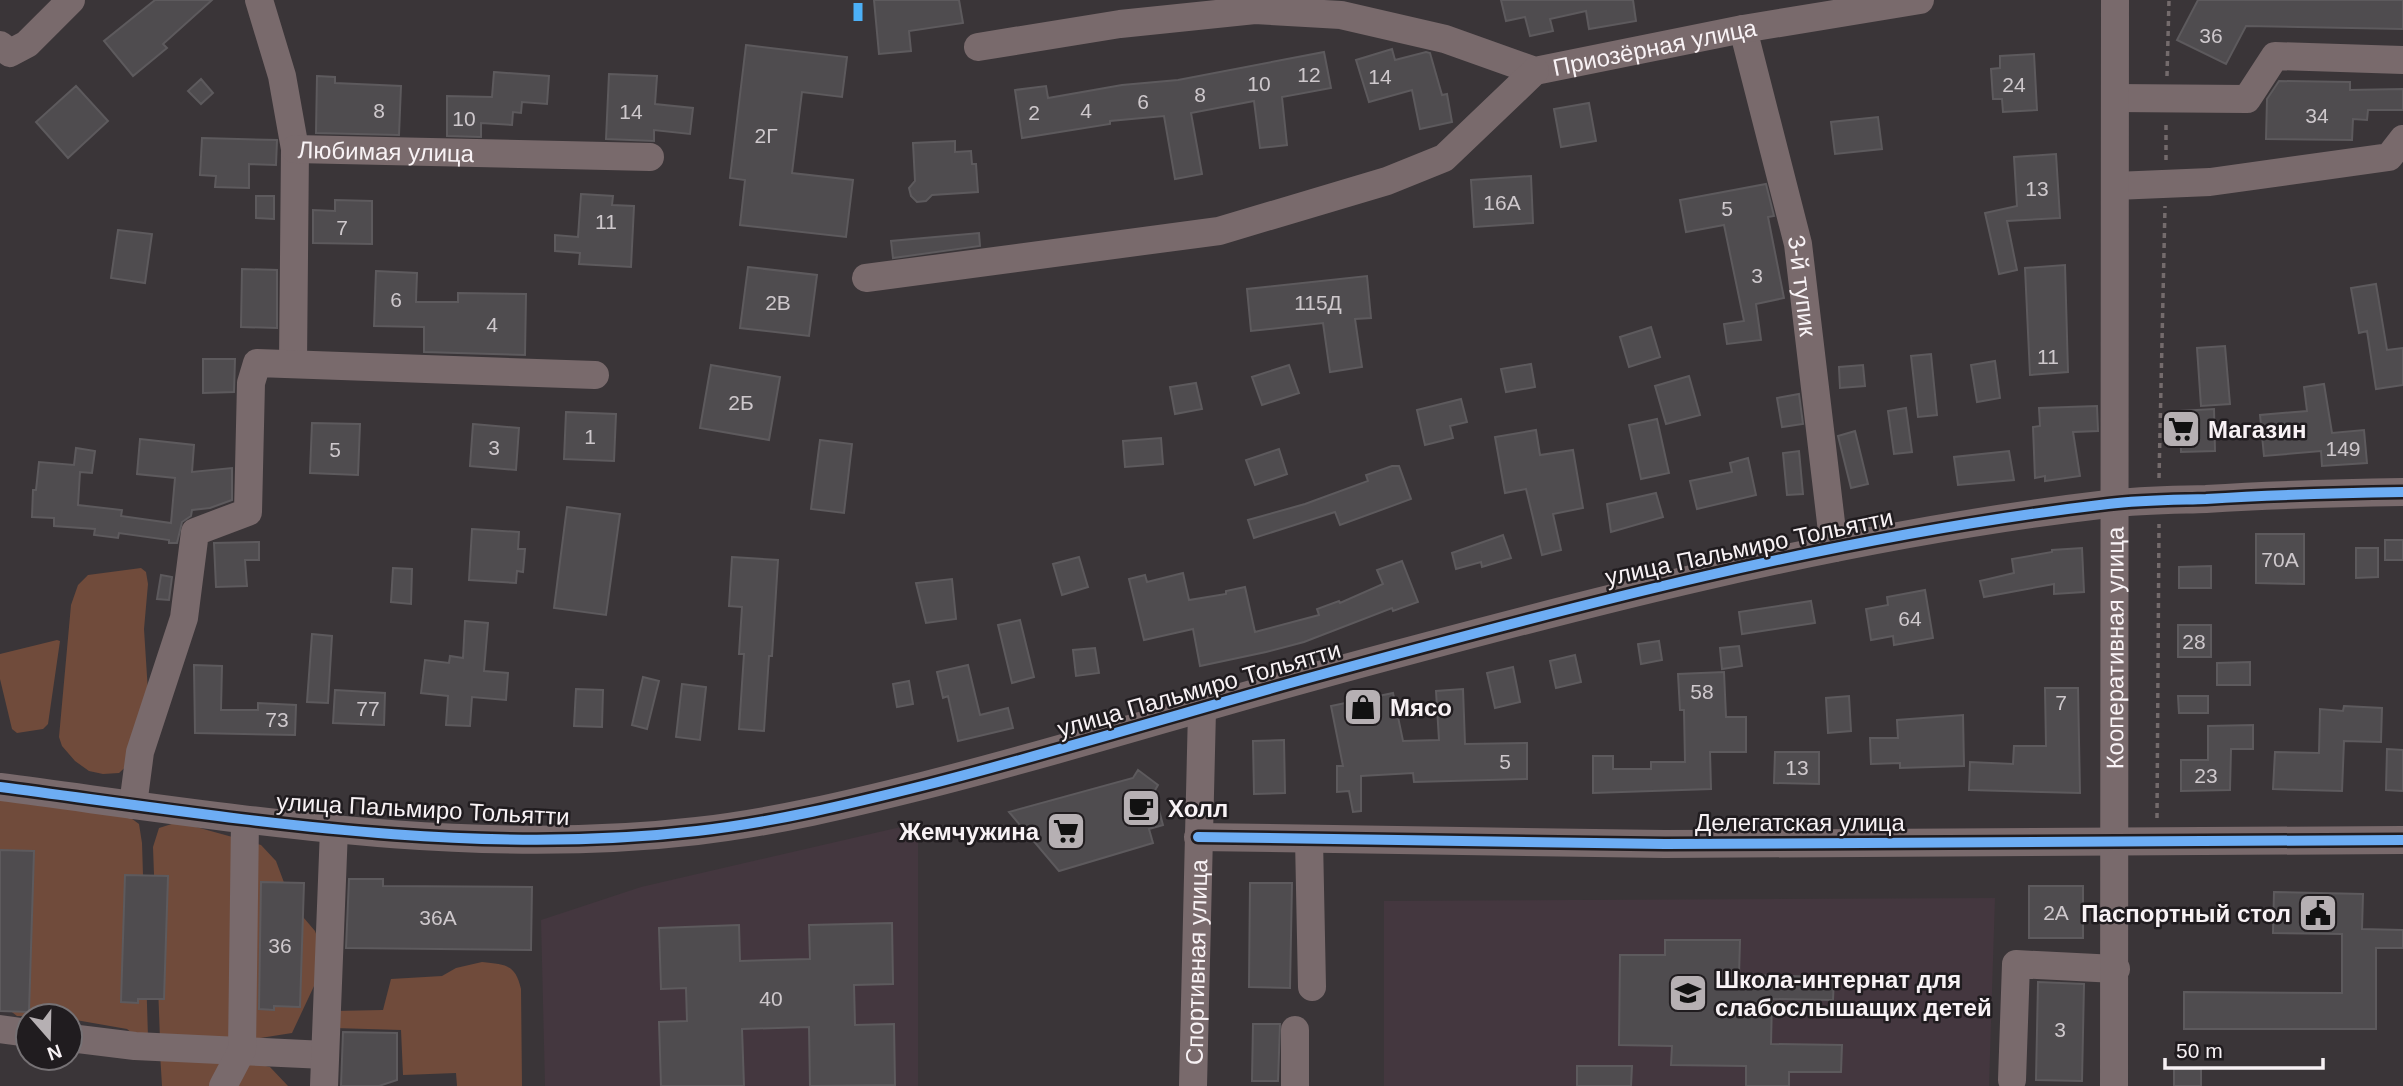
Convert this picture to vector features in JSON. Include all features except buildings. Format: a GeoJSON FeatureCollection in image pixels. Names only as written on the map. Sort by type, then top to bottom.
{"type":"FeatureCollection","features":[{"type":"Feature","properties":{"kind":"street"},"geometry":{"type":"LineString","coordinates":[[0,45],[10,53],[27,44],[71,0]]}},
{"type":"Feature","properties":{"kind":"street"},"geometry":{"type":"LineString","coordinates":[[259,0],[282,76],[295,149]]}},
{"type":"Feature","properties":{"kind":"street","name":"Приозёрная улица"},"geometry":{"type":"LineString","coordinates":[[978,47],[1120,24],[1255,10],[1341,15],[1445,38],[1535,71],[1743,29],[1920,0]]}},
{"type":"Feature","properties":{"kind":"street","name":"Кооперативная улица"},"geometry":{"type":"LineString","coordinates":[[2115,0],[2115,1086]]}},
{"type":"Feature","properties":{"kind":"street","name":"3-й тупик"},"geometry":{"type":"LineString","coordinates":[[1743,29],[1798,244],[1834,548]]}},
{"type":"Feature","properties":{"kind":"street"},"geometry":{"type":"LineString","coordinates":[[2115,98],[2246,99],[2274,56],[2403,60]]}},
{"type":"Feature","properties":{"kind":"street"},"geometry":{"type":"LineString","coordinates":[[866,278],[1219,231],[1387,181],[1444,158],[1535,71]]}},
{"type":"Feature","properties":{"kind":"street"},"geometry":{"type":"LineString","coordinates":[[2115,186],[2210,182],[2389,157],[2403,139]]}},
{"type":"Feature","properties":{"kind":"street","name":"Любимая улица"},"geometry":{"type":"LineString","coordinates":[[293,364],[295,149],[650,157]]}},
{"type":"Feature","properties":{"kind":"street"},"geometry":{"type":"LineString","coordinates":[[133,804],[139,752],[184,618],[195,532],[248,512],[251,383],[257,363],[595,374]]}},
{"type":"Feature","properties":{"kind":"street","name":"улица Пальмиро Тольятти"},"geometry":{"type":"LineString","coordinates":[[0,787],[245,820],[437,836],[613,838],[764,822],[945,780],[1563,609],[1834,548],[1988,521],[2114,503],[2403,492]]}},
{"type":"Feature","properties":{"kind":"street","name":"Спортивная улица"},"geometry":{"type":"LineString","coordinates":[[1193,1086],[1202,710]]}},
{"type":"Feature","properties":{"kind":"street"},"geometry":{"type":"LineString","coordinates":[[223,1086],[242,1050],[245,820]]}},
{"type":"Feature","properties":{"kind":"street"},"geometry":{"type":"LineString","coordinates":[[324,1086],[334,829]]}},
{"type":"Feature","properties":{"kind":"street","name":"Делегатская улица"},"geometry":{"type":"LineString","coordinates":[[1198,837],[1665,844],[2403,840]]}},
{"type":"Feature","properties":{"kind":"street"},"geometry":{"type":"LineString","coordinates":[[1309,839],[1312,986]]}},
{"type":"Feature","properties":{"kind":"street"},"geometry":{"type":"LineString","coordinates":[[2012,1080],[2016,964],[2116,969]]}},
{"type":"Feature","properties":{"kind":"street"},"geometry":{"type":"LineString","coordinates":[[1295,1086],[1296,1030]]}},
{"type":"Feature","properties":{"kind":"street"},"geometry":{"type":"LineString","coordinates":[[84,1040],[135,1046],[326,1055]]}},
{"type":"Feature","properties":{"kind":"path"},"geometry":{"type":"LineString","coordinates":[[2157,841],[2159,501],[2169,0]]}},
{"type":"Feature","properties":{"kind":"shaded area"},"geometry":{"type":"Polygon","coordinates":[[[141,568],[146,572],[148,584],[144,629],[148,692],[131,762],[119,773],[89,771],[75,761],[62,746],[59,737],[71,605],[78,585],[88,575],[141,568]]]}},
{"type":"Feature","properties":{"kind":"shaded area"},"geometry":{"type":"Polygon","coordinates":[[[60,641],[48,724],[43,729],[17,733],[12,729],[0,679],[0,654],[60,641]]]}},
{"type":"Feature","properties":{"kind":"shaded area"},"geometry":{"type":"Polygon","coordinates":[[[0,797],[124,813],[139,824],[142,843],[148,1037],[141,1041],[127,1029],[84,1021],[84,1002],[14,1002],[14,1014],[0,1003],[0,797]]]}},
{"type":"Feature","properties":{"kind":"shaded area"},"geometry":{"type":"Polygon","coordinates":[[[178,822],[261,845],[276,861],[292,904],[315,931],[323,953],[322,969],[292,1033],[222,1044],[160,1040],[153,847],[159,828],[178,822]]]}},
{"type":"Feature","properties":{"kind":"shaded area"},"geometry":{"type":"Polygon","coordinates":[[[918,823],[918,1086],[545,1086],[541,920],[641,887],[918,823]]]}},
{"type":"Feature","properties":{"kind":"shaded area","name":"Школа-интернат для слабослышащих детей"},"geometry":{"type":"Polygon","coordinates":[[[1995,898],[1989,1086],[1384,1086],[1384,901],[1995,898]]]}},
{"type":"Feature","properties":{"kind":"shaded area"},"geometry":{"type":"Polygon","coordinates":[[[482,962],[508,967],[519,980],[522,1086],[457,1086],[456,1073],[403,1075],[401,1030],[334,1028],[334,1011],[383,1010],[391,979],[442,976],[456,968],[482,962]]]}},
{"type":"Feature","properties":{"kind":"shaded area"},"geometry":{"type":"Polygon","coordinates":[[[160,1053],[224,1056],[270,1067],[288,1086],[162,1086],[160,1053]]]}},
{"type":"Feature","properties":{"kind":"marked path"},"geometry":{"type":"LineString","coordinates":[[858,0],[858,21]]}},
{"type":"Feature","properties":{"kind":"cycle path"},"geometry":{"type":"LineString","coordinates":[[0,787],[260,821],[435,837],[523,840],[610,838],[697,831],[784,818],[926,785],[1503,626],[1703,576],[1804,554],[2006,518],[2120,503],[2403,492]]}},
{"type":"Feature","properties":{"kind":"cycle path"},"geometry":{"type":"LineString","coordinates":[[1198,837],[1665,844],[2403,840]]}},
{"type":"Feature","properties":{"kind":"place","name":"Магазин"},"geometry":{"type":"Point","coordinates":[2181,429]}},
{"type":"Feature","properties":{"kind":"place","name":"Мясо"},"geometry":{"type":"Point","coordinates":[1363,707]}},
{"type":"Feature","properties":{"kind":"place","name":"Холл"},"geometry":{"type":"Point","coordinates":[1141,808]}},
{"type":"Feature","properties":{"kind":"place","name":"Жемчужина"},"geometry":{"type":"Point","coordinates":[1066,831]}},
{"type":"Feature","properties":{"kind":"place","name":"Паспортный стол"},"geometry":{"type":"Point","coordinates":[2318,913]}},
{"type":"Feature","properties":{"kind":"place","name":"Школа-интернат для слабослышащих детей"},"geometry":{"type":"Point","coordinates":[1688,993]}}]}
